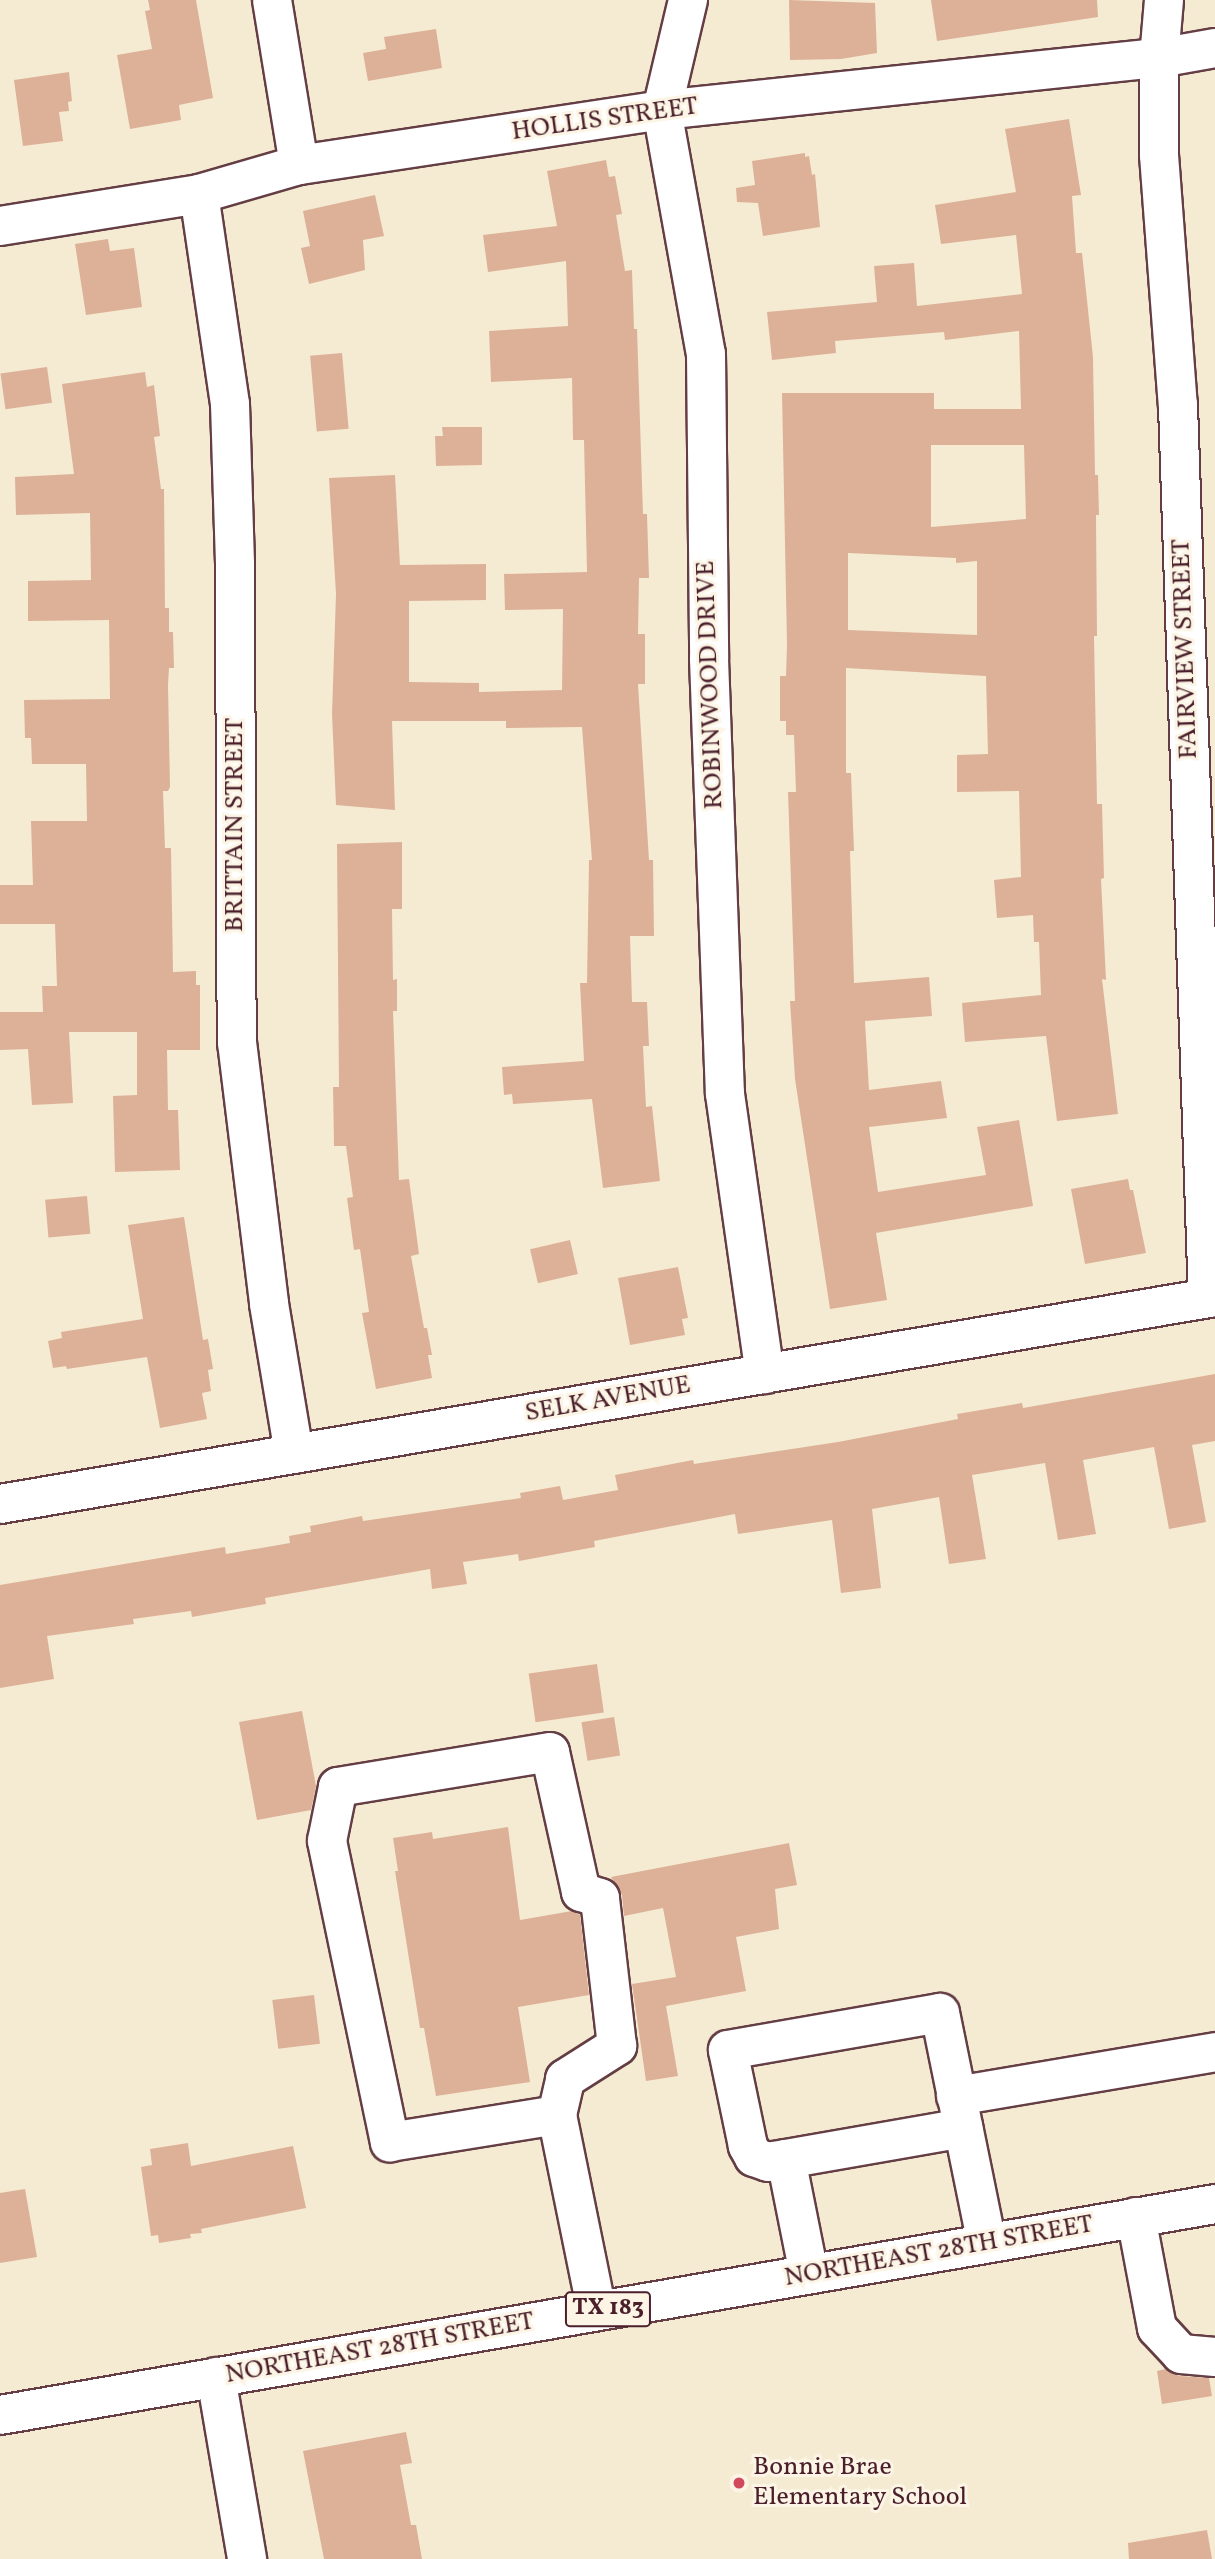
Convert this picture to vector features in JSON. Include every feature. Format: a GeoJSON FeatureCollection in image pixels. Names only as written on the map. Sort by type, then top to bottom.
{"type":"FeatureCollection","features":[{"type":"Feature","properties":{"kind":"street"},"geometry":{"type":"LineString","coordinates":[[272,0],[299,165]]}},
{"type":"Feature","properties":{"kind":"street","name":"ROBINWOOD DRIVE"},"geometry":{"type":"LineString","coordinates":[[688,0],[662,110],[706,354],[709,659],[725,1094],[765,1374]]}},
{"type":"Feature","properties":{"kind":"street","name":"FAIRVIEW STREET"},"geometry":{"type":"LineString","coordinates":[[1164,0],[1159,58],[1159,155],[1178,405],[1211,1297]]}},
{"type":"Feature","properties":{"kind":"street","name":"HOLLIS STREET"},"geometry":{"type":"LineString","coordinates":[[0,226],[199,194],[299,165],[662,110],[1159,58],[1215,48]]}},
{"type":"Feature","properties":{"kind":"street","name":"BRITTAIN STREET"},"geometry":{"type":"LineString","coordinates":[[199,194],[230,404],[235,565],[237,1042],[269,1304],[294,1454]]}},
{"type":"Feature","properties":{"kind":"street","name":"SELK AVENUE"},"geometry":{"type":"LineString","coordinates":[[0,1504],[1211,1297]]}},
{"type":"Feature","properties":{"kind":"street"},"geometry":{"type":"LineString","coordinates":[[557,2115],[390,2142],[327,1841],[338,1787],[550,1752],[581,1892],[600,1898],[617,2046],[565,2079],[557,2115],[597,2311]]}},
{"type":"Feature","properties":{"kind":"street"},"geometry":{"type":"LineString","coordinates":[[987,2243],[959,2112],[940,2013],[728,2050],[748,2146],[754,2157],[761,2159],[786,2159],[959,2112],[1215,2052]]}},
{"type":"Feature","properties":{"kind":"street"},"geometry":{"type":"LineString","coordinates":[[786,2159],[809,2274]]}},
{"type":"Feature","properties":{"kind":"street","name":"NORTHEAST 28TH STREET"},"geometry":{"type":"LineString","coordinates":[[0,2415],[1215,2203]]}},
{"type":"Feature","properties":{"kind":"street"},"geometry":{"type":"LineString","coordinates":[[1136,2217],[1157,2328],[1181,2354],[1215,2357]]}},
{"type":"Feature","properties":{"kind":"street"},"geometry":{"type":"LineString","coordinates":[[216,2377],[247,2559]]}},
{"type":"Feature","properties":{"kind":"building"},"geometry":{"type":"Polygon","coordinates":[[[148,0],[196,0],[213,98],[179,105],[181,120],[130,129],[117,55],[152,49],[145,11],[150,10],[148,0]]]}},
{"type":"Feature","properties":{"kind":"building"},"geometry":{"type":"Polygon","coordinates":[[[789,0],[875,3],[877,53],[841,59],[790,60],[789,0]]]}},
{"type":"Feature","properties":{"kind":"building"},"geometry":{"type":"Polygon","coordinates":[[[931,0],[1097,0],[1098,17],[937,41],[931,0]]]}},
{"type":"Feature","properties":{"kind":"building"},"geometry":{"type":"Polygon","coordinates":[[[436,29],[442,68],[368,81],[363,53],[386,49],[384,37],[436,29]]]}},
{"type":"Feature","properties":{"kind":"building"},"geometry":{"type":"Polygon","coordinates":[[[69,72],[72,101],[68,102],[69,111],[59,112],[63,141],[23,146],[14,80],[69,72]]]}},
{"type":"Feature","properties":{"kind":"building"},"geometry":{"type":"Polygon","coordinates":[[[1069,119],[1081,195],[1072,196],[1076,253],[1082,253],[1093,357],[1095,475],[1098,475],[1097,636],[1094,636],[1097,804],[1102,804],[1104,878],[1101,879],[1106,980],[1102,979],[1118,1114],[1057,1121],[1046,1036],[965,1042],[962,1003],[1041,995],[1039,942],[1034,942],[1033,915],[997,918],[994,880],[1021,877],[1019,791],[957,792],[957,755],[988,754],[986,676],[846,668],[846,773],[851,773],[854,851],[850,851],[854,983],[929,977],[932,1016],[865,1021],[869,1090],[941,1081],[947,1118],[869,1127],[878,1192],[986,1175],[977,1127],[1019,1120],[1033,1206],[876,1233],[887,1300],[830,1309],[795,1079],[790,1001],[795,1001],[788,792],[796,792],[794,735],[786,735],[786,721],[780,721],[780,676],[786,676],[787,644],[782,393],[934,393],[934,409],[1021,409],[1019,331],[945,340],[944,332],[835,341],[836,353],[772,360],[767,312],[877,302],[874,266],[914,263],[917,306],[1022,294],[1016,235],[941,244],[935,205],[1016,192],[1005,129],[1069,119]],[[931,445],[931,527],[1026,519],[1024,445],[931,445]],[[848,553],[848,630],[977,635],[977,561],[956,563],[956,558],[848,553]]]}},
{"type":"Feature","properties":{"kind":"building"},"geometry":{"type":"Polygon","coordinates":[[[805,153],[805,157],[809,156],[812,175],[815,174],[820,227],[763,236],[758,203],[737,202],[736,188],[755,185],[752,161],[805,153]]]}},
{"type":"Feature","properties":{"kind":"building"},"geometry":{"type":"Polygon","coordinates":[[[606,160],[609,177],[615,176],[622,214],[616,215],[625,271],[632,270],[634,329],[637,329],[643,514],[647,514],[649,578],[639,578],[638,634],[645,634],[645,684],[638,684],[649,860],[653,860],[654,936],[630,936],[632,1002],[647,1002],[649,1046],[643,1046],[646,1107],[652,1106],[660,1181],[603,1188],[592,1099],[513,1104],[512,1094],[504,1095],[502,1067],[584,1061],[580,983],[587,983],[589,860],[592,860],[582,727],[506,728],[506,721],[392,721],[395,810],[336,805],[332,714],[336,594],[329,478],[395,475],[400,565],[486,564],[486,600],[409,601],[409,682],[479,683],[479,692],[562,690],[563,609],[505,610],[504,574],[587,572],[584,440],[573,440],[572,378],[491,382],[489,331],[568,326],[566,261],[488,272],[483,235],[557,226],[547,171],[606,160]]]}},
{"type":"Feature","properties":{"kind":"building"},"geometry":{"type":"Polygon","coordinates":[[[375,195],[384,236],[363,240],[365,270],[309,284],[301,248],[310,246],[303,211],[375,195]]]}},
{"type":"Feature","properties":{"kind":"building"},"geometry":{"type":"Polygon","coordinates":[[[108,239],[110,251],[134,248],[142,307],[86,315],[75,244],[108,239]]]}},
{"type":"Feature","properties":{"kind":"building"},"geometry":{"type":"Polygon","coordinates":[[[342,353],[349,429],[317,431],[310,356],[342,353]]]}},
{"type":"Feature","properties":{"kind":"building"},"geometry":{"type":"Polygon","coordinates":[[[47,367],[52,403],[5,409],[0,374],[47,367]]]}},
{"type":"Feature","properties":{"kind":"building"},"geometry":{"type":"Polygon","coordinates":[[[145,372],[147,387],[154,385],[160,436],[154,437],[161,489],[164,489],[165,608],[169,608],[169,632],[173,632],[174,668],[169,668],[168,685],[170,787],[168,791],[163,791],[165,848],[171,848],[173,972],[196,971],[196,985],[200,985],[200,1050],[167,1050],[168,1110],[178,1110],[180,1170],[115,1172],[113,1096],[137,1095],[137,1032],[69,1032],[73,1103],[32,1105],[28,1049],[0,1050],[0,1012],[43,1012],[42,986],[57,986],[55,924],[0,924],[0,885],[33,885],[31,821],[87,821],[86,764],[32,764],[31,738],[25,738],[24,700],[110,699],[109,620],[28,621],[28,581],[91,580],[90,513],[16,515],[15,477],[74,474],[62,384],[145,372]]]}},
{"type":"Feature","properties":{"kind":"building"},"geometry":{"type":"Polygon","coordinates":[[[442,427],[482,427],[482,465],[436,466],[435,436],[443,436],[442,427]]]}},
{"type":"Feature","properties":{"kind":"building"},"geometry":{"type":"Polygon","coordinates":[[[402,842],[402,909],[392,909],[393,980],[397,979],[397,1011],[393,1011],[399,1180],[409,1179],[419,1254],[411,1256],[424,1328],[427,1328],[432,1355],[428,1355],[432,1378],[376,1389],[362,1313],[369,1312],[360,1249],[354,1250],[347,1198],[353,1197],[346,1146],[334,1146],[333,1087],[339,1087],[337,844],[402,842]]]}},
{"type":"Feature","properties":{"kind":"building"},"geometry":{"type":"Polygon","coordinates":[[[1128,1179],[1130,1190],[1133,1190],[1146,1253],[1085,1264],[1071,1189],[1128,1179]]]}},
{"type":"Feature","properties":{"kind":"building"},"geometry":{"type":"Polygon","coordinates":[[[87,1196],[90,1234],[48,1238],[45,1200],[87,1196]]]}},
{"type":"Feature","properties":{"kind":"building"},"geometry":{"type":"Polygon","coordinates":[[[184,1217],[203,1340],[208,1339],[213,1369],[208,1370],[211,1391],[202,1393],[207,1419],[160,1428],[147,1357],[67,1369],[66,1366],[53,1368],[48,1341],[62,1338],[61,1332],[143,1319],[128,1225],[184,1217]]]}},
{"type":"Feature","properties":{"kind":"building"},"geometry":{"type":"Polygon","coordinates":[[[570,1240],[578,1274],[538,1283],[530,1249],[570,1240]]]}},
{"type":"Feature","properties":{"kind":"building"},"geometry":{"type":"Polygon","coordinates":[[[678,1267],[688,1318],[682,1319],[685,1335],[630,1345],[618,1278],[678,1267]]]}},
{"type":"Feature","properties":{"kind":"building"},"geometry":{"type":"Polygon","coordinates":[[[1215,1374],[1215,1441],[1192,1445],[1206,1522],[1169,1529],[1154,1447],[1083,1460],[1096,1534],[1058,1540],[1045,1463],[972,1475],[986,1559],[949,1564],[939,1497],[872,1509],[881,1588],[841,1593],[832,1520],[738,1534],[735,1514],[594,1541],[595,1547],[519,1561],[518,1554],[463,1562],[467,1584],[432,1589],[430,1569],[265,1598],[266,1604],[192,1617],[191,1611],[133,1619],[134,1624],[47,1636],[54,1679],[0,1688],[0,1585],[225,1547],[226,1554],[290,1543],[289,1536],[311,1532],[310,1526],[362,1516],[363,1521],[521,1498],[520,1493],[560,1486],[563,1500],[618,1490],[615,1475],[693,1460],[694,1464],[838,1442],[958,1419],[957,1414],[1022,1403],[1023,1408],[1215,1374]]]}},
{"type":"Feature","properties":{"kind":"building"},"geometry":{"type":"Polygon","coordinates":[[[597,1664],[604,1713],[535,1722],[529,1674],[597,1664]]]}},
{"type":"Feature","properties":{"kind":"building"},"geometry":{"type":"Polygon","coordinates":[[[302,1711],[316,1786],[311,1810],[257,1820],[239,1722],[302,1711]]]}},
{"type":"Feature","properties":{"kind":"building"},"geometry":{"type":"Polygon","coordinates":[[[614,1717],[620,1756],[588,1761],[581,1722],[614,1717]]]}},
{"type":"Feature","properties":{"kind":"building"},"geometry":{"type":"Polygon","coordinates":[[[508,1827],[520,1920],[572,1911],[580,1915],[589,1995],[518,2007],[530,2082],[436,2096],[424,2028],[420,2028],[395,1871],[398,1871],[393,1838],[432,1832],[433,1839],[508,1827]]]}},
{"type":"Feature","properties":{"kind":"building"},"geometry":{"type":"Polygon","coordinates":[[[789,1843],[797,1885],[775,1889],[779,1929],[736,1937],[746,1991],[666,2006],[678,2076],[646,2081],[632,1984],[676,1977],[663,1908],[624,1916],[622,1895],[611,1877],[789,1843]]]}},
{"type":"Feature","properties":{"kind":"building"},"geometry":{"type":"Polygon","coordinates":[[[314,1995],[320,2044],[278,2049],[272,2000],[314,1995]]]}},
{"type":"Feature","properties":{"kind":"building"},"geometry":{"type":"Polygon","coordinates":[[[188,2143],[191,2166],[293,2146],[306,2208],[201,2229],[202,2233],[190,2234],[191,2238],[159,2243],[158,2235],[151,2236],[141,2167],[152,2165],[150,2149],[188,2143]]]}},
{"type":"Feature","properties":{"kind":"building"},"geometry":{"type":"Polygon","coordinates":[[[25,2189],[37,2257],[0,2263],[0,2193],[25,2189]]]}},
{"type":"Feature","properties":{"kind":"building"},"geometry":{"type":"Polygon","coordinates":[[[1166,2369],[1179,2376],[1209,2378],[1212,2396],[1162,2404],[1157,2371],[1166,2369]]]}},
{"type":"Feature","properties":{"kind":"building"},"geometry":{"type":"Polygon","coordinates":[[[406,2432],[412,2463],[400,2465],[411,2525],[416,2525],[422,2559],[324,2559],[303,2451],[406,2432]]]}},
{"type":"Feature","properties":{"kind":"building"},"geometry":{"type":"Polygon","coordinates":[[[1207,2530],[1212,2559],[1129,2559],[1128,2543],[1207,2530]]]}},
{"type":"Feature","properties":{"kind":"place","name":"Bonnie Brae Elementary School"},"geometry":{"type":"Point","coordinates":[739,2483]}}]}
